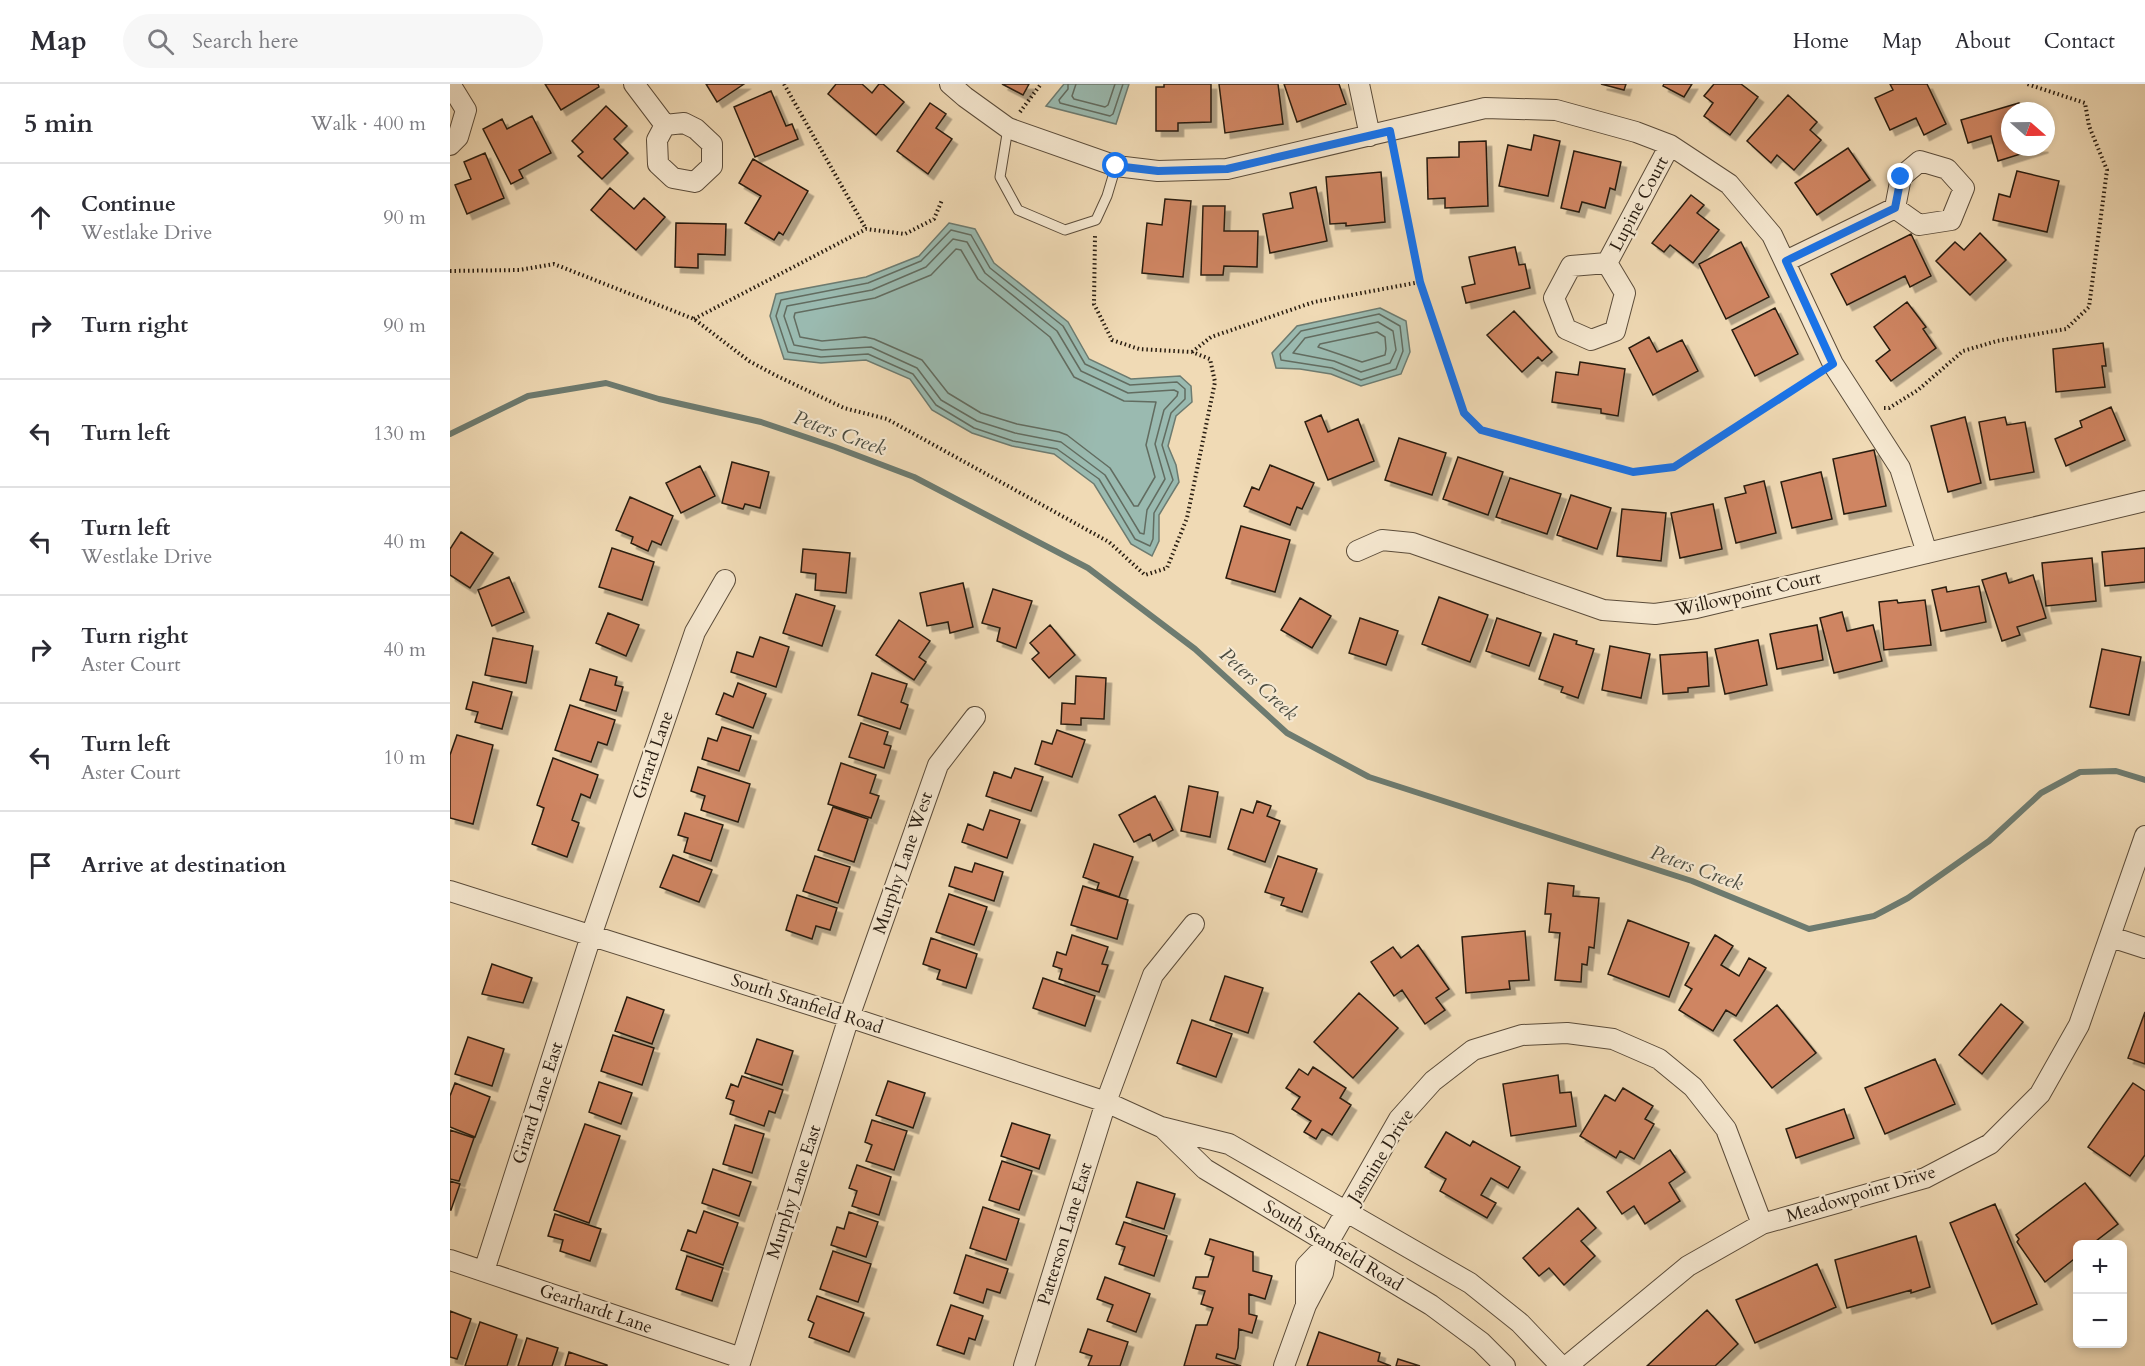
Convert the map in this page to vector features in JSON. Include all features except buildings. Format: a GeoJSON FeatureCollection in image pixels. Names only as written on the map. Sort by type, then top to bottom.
{"type":"FeatureCollection","features":[{"type":"Feature","properties":{"kind":"street"},"geometry":{"type":"LineString","coordinates":[[450,84],[466,110],[458,137],[450,145]]}},
{"type":"Feature","properties":{"kind":"street"},"geometry":{"type":"LineString","coordinates":[[634,84],[665,125]]}},
{"type":"Feature","properties":{"kind":"street"},"geometry":{"type":"LineString","coordinates":[[950,84],[1008,128],[1116,166],[1158,171],[1227,169],[1485,108],[1556,110],[1636,132],[1671,145],[1729,184],[1772,234],[1833,364],[1900,468],[1927,553]]}},
{"type":"Feature","properties":{"kind":"street"},"geometry":{"type":"LineString","coordinates":[[1359,84],[1370,136]]}},
{"type":"Feature","properties":{"kind":"street","name":"Lupine Court"},"geometry":{"type":"LineString","coordinates":[[1607,263],[1671,145]]}},
{"type":"Feature","properties":{"kind":"street"},"geometry":{"type":"LineString","coordinates":[[1786,261],[1895,208]]}},
{"type":"Feature","properties":{"kind":"street","name":"Willowpoint Court"},"geometry":{"type":"LineString","coordinates":[[1357,550],[1382,540],[1412,543],[1603,610],[1655,614],[1696,608],[2145,501]]}},
{"type":"Feature","properties":{"kind":"street","name":"Girard Lane"},"geometry":{"type":"LineString","coordinates":[[591,936],[695,632],[725,580]]}},
{"type":"Feature","properties":{"kind":"street","name":"Murphy Lane West"},"geometry":{"type":"LineString","coordinates":[[849,1017],[938,765],[975,717]]}},
{"type":"Feature","properties":{"kind":"street","name":"Meadowpoint Drive"},"geometry":{"type":"LineString","coordinates":[[1567,1366],[1688,1266],[1762,1224],[1925,1179],[1990,1144],[2040,1094],[2079,1025],[2145,836]]}},
{"type":"Feature","properties":{"kind":"street","name":"South Stanfield Road"},"geometry":{"type":"LineString","coordinates":[[450,891],[849,1017],[1106,1102],[1161,1126],[1229,1144],[1470,1283],[1520,1323],[1561,1366]]}},
{"type":"Feature","properties":{"kind":"street","name":"Patterson Lane East"},"geometry":{"type":"LineString","coordinates":[[1024,1366],[1106,1102],[1153,975],[1194,924]]}},
{"type":"Feature","properties":{"kind":"street","name":"Girard Lane East"},"geometry":{"type":"LineString","coordinates":[[484,1271],[591,936]]}},
{"type":"Feature","properties":{"kind":"street"},"geometry":{"type":"LineString","coordinates":[[2111,937],[2145,948]]}},
{"type":"Feature","properties":{"kind":"street","name":"Murphy Lane East"},"geometry":{"type":"LineString","coordinates":[[740,1362],[849,1017]]}},
{"type":"Feature","properties":{"kind":"street","name":"Jasmine Drive"},"geometry":{"type":"LineString","coordinates":[[1284,1366],[1306,1305],[1323,1273],[1328,1243],[1399,1119],[1432,1081],[1473,1050],[1522,1035],[1567,1033],[1613,1039],[1659,1059],[1693,1087],[1726,1129],[1762,1224]]}},
{"type":"Feature","properties":{"kind":"street","name":"South Stanfield Road"},"geometry":{"type":"LineString","coordinates":[[1161,1126],[1205,1169],[1431,1305],[1481,1342],[1505,1366]]}},
{"type":"Feature","properties":{"kind":"street","name":"Gearhardt Lane"},"geometry":{"type":"LineString","coordinates":[[450,1260],[740,1362]]}},
{"type":"Feature","properties":{"kind":"lane"},"geometry":{"type":"LineString","coordinates":[[1008,128],[1000,177],[1018,210],[1065,230],[1096,220],[1107,196],[1116,166]]}},
{"type":"Feature","properties":{"kind":"path"},"geometry":{"type":"LineString","coordinates":[[784,84],[866,229]]}},
{"type":"Feature","properties":{"kind":"path"},"geometry":{"type":"LineString","coordinates":[[1008,128],[1041,84]]}},
{"type":"Feature","properties":{"kind":"path"},"geometry":{"type":"LineString","coordinates":[[1862,410],[1889,408],[1918,390],[1963,351],[1997,341],[2066,328],[2089,307],[2107,170],[2089,126],[2085,103],[2027,84]]}},
{"type":"Feature","properties":{"kind":"path"},"geometry":{"type":"LineString","coordinates":[[1390,131],[1420,282],[1464,413],[1481,430],[1633,472],[1674,467],[1833,364]]}},
{"type":"Feature","properties":{"kind":"path"},"geometry":{"type":"LineString","coordinates":[[694,319],[866,229],[905,234],[934,219],[942,200]]}},
{"type":"Feature","properties":{"kind":"path"},"geometry":{"type":"LineString","coordinates":[[450,271],[519,270],[554,264],[694,319],[749,361],[775,375],[844,408],[887,419],[917,434],[1109,542],[1145,575],[1167,568],[1187,518],[1215,382],[1210,359],[1192,352],[1139,349],[1112,340],[1094,304],[1096,220]]}},
{"type":"Feature","properties":{"kind":"path"},"geometry":{"type":"LineString","coordinates":[[1192,352],[1211,337],[1314,302],[1420,282]]}},
{"type":"Feature","properties":{"kind":"water"},"geometry":{"type":"Polygon","coordinates":[[[1064,84],[1129,84],[1116,124],[1046,106],[1064,84]]]}},
{"type":"Feature","properties":{"kind":"water"},"geometry":{"type":"Polygon","coordinates":[[[949,223],[975,229],[994,263],[1068,322],[1089,359],[1131,379],[1180,376],[1191,386],[1192,402],[1176,416],[1168,446],[1176,465],[1179,482],[1159,515],[1159,541],[1152,556],[1131,544],[1094,484],[1054,454],[1012,446],[972,433],[932,410],[910,379],[866,360],[821,363],[784,359],[770,316],[776,294],[866,277],[919,256],[949,223]]]}},
{"type":"Feature","properties":{"kind":"water"},"geometry":{"type":"Polygon","coordinates":[[[1380,308],[1406,321],[1410,352],[1401,374],[1361,386],[1331,374],[1276,368],[1272,353],[1297,326],[1380,308]]]}},
{"type":"Feature","properties":{"kind":"waterway","name":"Peters Creek"},"geometry":{"type":"LineString","coordinates":[[450,434],[528,396],[606,383],[659,399],[761,422],[835,447],[914,477],[1088,568],[1195,649],[1287,733],[1369,777],[1692,881],[1809,929],[1874,916],[1908,898],[1989,841],[2041,793],[2080,772],[2116,771],[2145,780]]}},
{"type":"Feature","properties":{"kind":"route"},"geometry":{"type":"LineString","coordinates":[[1116,166],[1158,171],[1227,169],[1390,131],[1420,282],[1464,413],[1481,430],[1633,472],[1674,467],[1833,364],[1786,261],[1895,208],[1901,177]]}}]}
